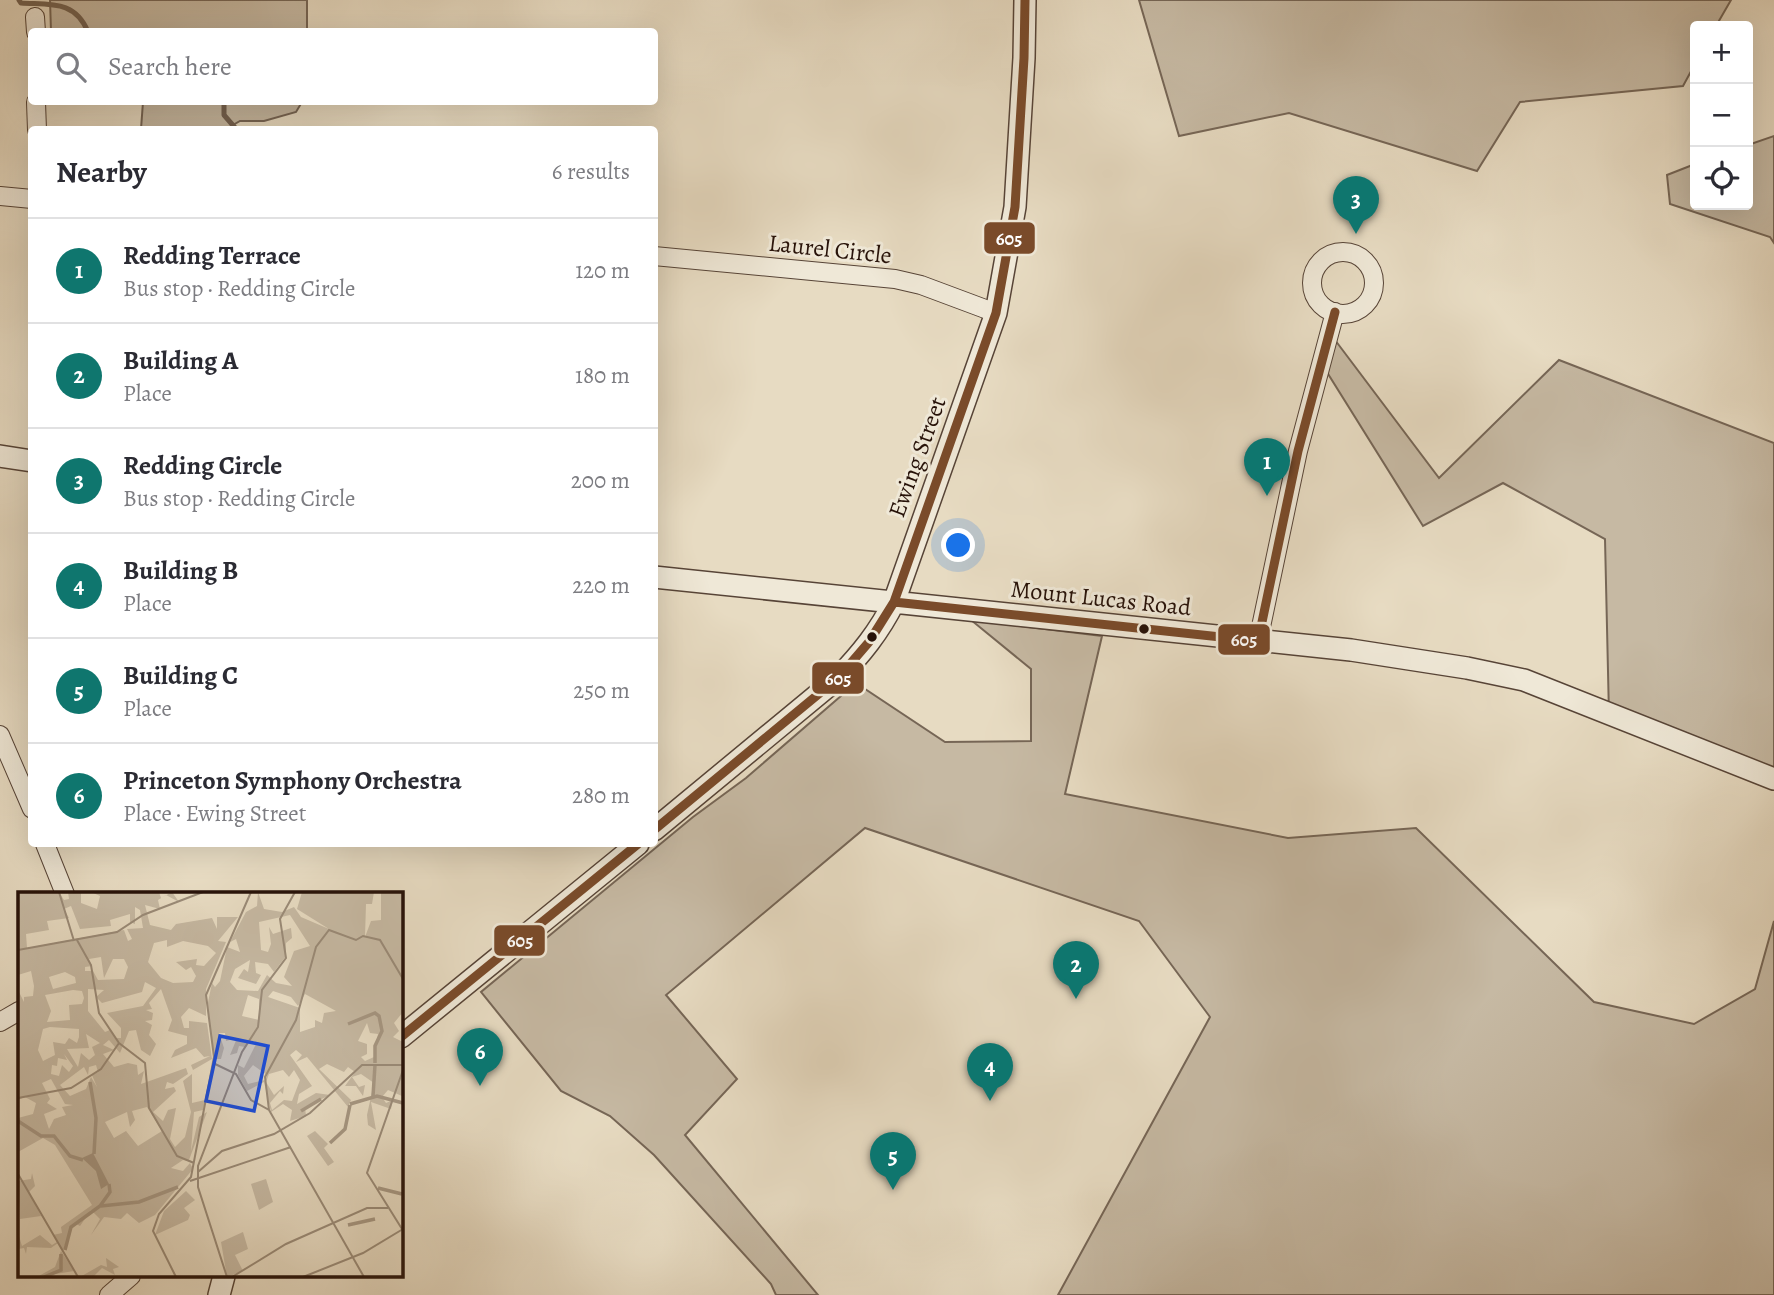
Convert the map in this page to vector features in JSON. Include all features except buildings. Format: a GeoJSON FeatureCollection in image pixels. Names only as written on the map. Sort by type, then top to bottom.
{"type":"FeatureCollection","features":[{"type":"Feature","properties":{"kind":"street","name":"Ewing Street"},"geometry":{"type":"LineString","coordinates":[[658,827],[838,678],[862,654],[894,602],[996,313],[1015,207],[1025,0]]}},
{"type":"Feature","properties":{"kind":"street"},"geometry":{"type":"LineString","coordinates":[[36,105],[37,126]]}},
{"type":"Feature","properties":{"kind":"street"},"geometry":{"type":"LineString","coordinates":[[0,196],[28,199]]}},
{"type":"Feature","properties":{"kind":"street","name":"Laurel Circle"},"geometry":{"type":"LineString","coordinates":[[658,256],[895,279],[921,285],[996,313]]}},
{"type":"Feature","properties":{"kind":"street"},"geometry":{"type":"LineString","coordinates":[[1258,641],[1298,451],[1335,312]]}},
{"type":"Feature","properties":{"kind":"street"},"geometry":{"type":"LineString","coordinates":[[0,456],[28,460]]}},
{"type":"Feature","properties":{"kind":"street","name":"Mount Lucas Road"},"geometry":{"type":"LineString","coordinates":[[658,577],[1407,658],[1524,680],[1774,779]]}},
{"type":"Feature","properties":{"kind":"street"},"geometry":{"type":"LineString","coordinates":[[0,735],[28,800]]}},
{"type":"Feature","properties":{"kind":"street"},"geometry":{"type":"LineString","coordinates":[[46,847],[64,892]]}},
{"type":"Feature","properties":{"kind":"street"},"geometry":{"type":"LineString","coordinates":[[402,1036],[634,847]]}},
{"type":"Feature","properties":{"kind":"street"},"geometry":{"type":"LineString","coordinates":[[0,1022],[18,1012]]}},
{"type":"Feature","properties":{"kind":"street"},"geometry":{"type":"LineString","coordinates":[[109,1295],[129,1278]]}},
{"type":"Feature","properties":{"kind":"street"},"geometry":{"type":"LineString","coordinates":[[219,1295],[223,1278]]}},
{"type":"Feature","properties":{"kind":"shaded area"},"geometry":{"type":"Polygon","coordinates":[[[50,0],[307,0],[307,28],[51,28],[50,0]]]}},
{"type":"Feature","properties":{"kind":"shaded area"},"geometry":{"type":"Polygon","coordinates":[[[1139,0],[1731,0],[1719,21],[1690,21],[1690,73],[1683,86],[1520,102],[1477,171],[1289,113],[1179,136],[1139,0]]]}},
{"type":"Feature","properties":{"kind":"shaded area"},"geometry":{"type":"Polygon","coordinates":[[[143,105],[300,105],[296,112],[264,121],[240,121],[231,126],[141,126],[143,105]]]}},
{"type":"Feature","properties":{"kind":"shaded area"},"geometry":{"type":"Polygon","coordinates":[[[1774,136],[1774,243],[1770,237],[1670,204],[1667,175],[1690,166],[1690,210],[1753,210],[1753,143],[1774,136]]]}},
{"type":"Feature","properties":{"kind":"shaded area"},"geometry":{"type":"Polygon","coordinates":[[[1332,336],[1439,478],[1559,360],[1774,443],[1774,779],[1609,715],[1605,539],[1503,483],[1423,526],[1325,369],[1332,336]]]}},
{"type":"Feature","properties":{"kind":"shaded area"},"geometry":{"type":"Polygon","coordinates":[[[971,620],[1102,636],[1065,794],[1288,838],[1416,828],[1594,1002],[1694,1024],[1755,989],[1774,921],[1774,1295],[1058,1295],[1210,1017],[1139,921],[865,828],[666,995],[737,1079],[685,1135],[818,1295],[776,1295],[771,1284],[654,1155],[610,1116],[561,1091],[481,992],[693,817],[746,778],[856,683],[945,742],[1031,741],[1031,669],[971,620]]]}},
{"type":"Feature","properties":{"kind":"waterway"},"geometry":{"type":"LineString","coordinates":[[19,0],[21,3],[69,9],[86,28]]}},
{"type":"Feature","properties":{"kind":"waterway"},"geometry":{"type":"LineString","coordinates":[[224,105],[224,115],[234,126]]}},
{"type":"Feature","properties":{"kind":"transit line","name":"605"},"geometry":{"type":"LineString","coordinates":[[658,827],[838,678],[869,642],[894,602],[996,313],[1015,207],[1025,0]]}},
{"type":"Feature","properties":{"kind":"transit line","name":"605"},"geometry":{"type":"LineString","coordinates":[[894,602],[1258,641],[1298,451],[1335,312]]}},
{"type":"Feature","properties":{"kind":"transit line","name":"605"},"geometry":{"type":"LineString","coordinates":[[402,1036],[634,847]]}},
{"type":"Feature","properties":{"kind":"place","name":"Redding Circle"},"geometry":{"type":"Point","coordinates":[1356,234]}},
{"type":"Feature","properties":{"kind":"place","name":"Redding Terrace"},"geometry":{"type":"Point","coordinates":[1267,496]}},
{"type":"Feature","properties":{"kind":"place","name":"Building A"},"geometry":{"type":"Point","coordinates":[1076,999]}},
{"type":"Feature","properties":{"kind":"place","name":"Princeton Symphony Orchestra"},"geometry":{"type":"Point","coordinates":[480,1086]}},
{"type":"Feature","properties":{"kind":"place","name":"Building B"},"geometry":{"type":"Point","coordinates":[990,1101]}},
{"type":"Feature","properties":{"kind":"place","name":"Building C"},"geometry":{"type":"Point","coordinates":[893,1190]}}]}
